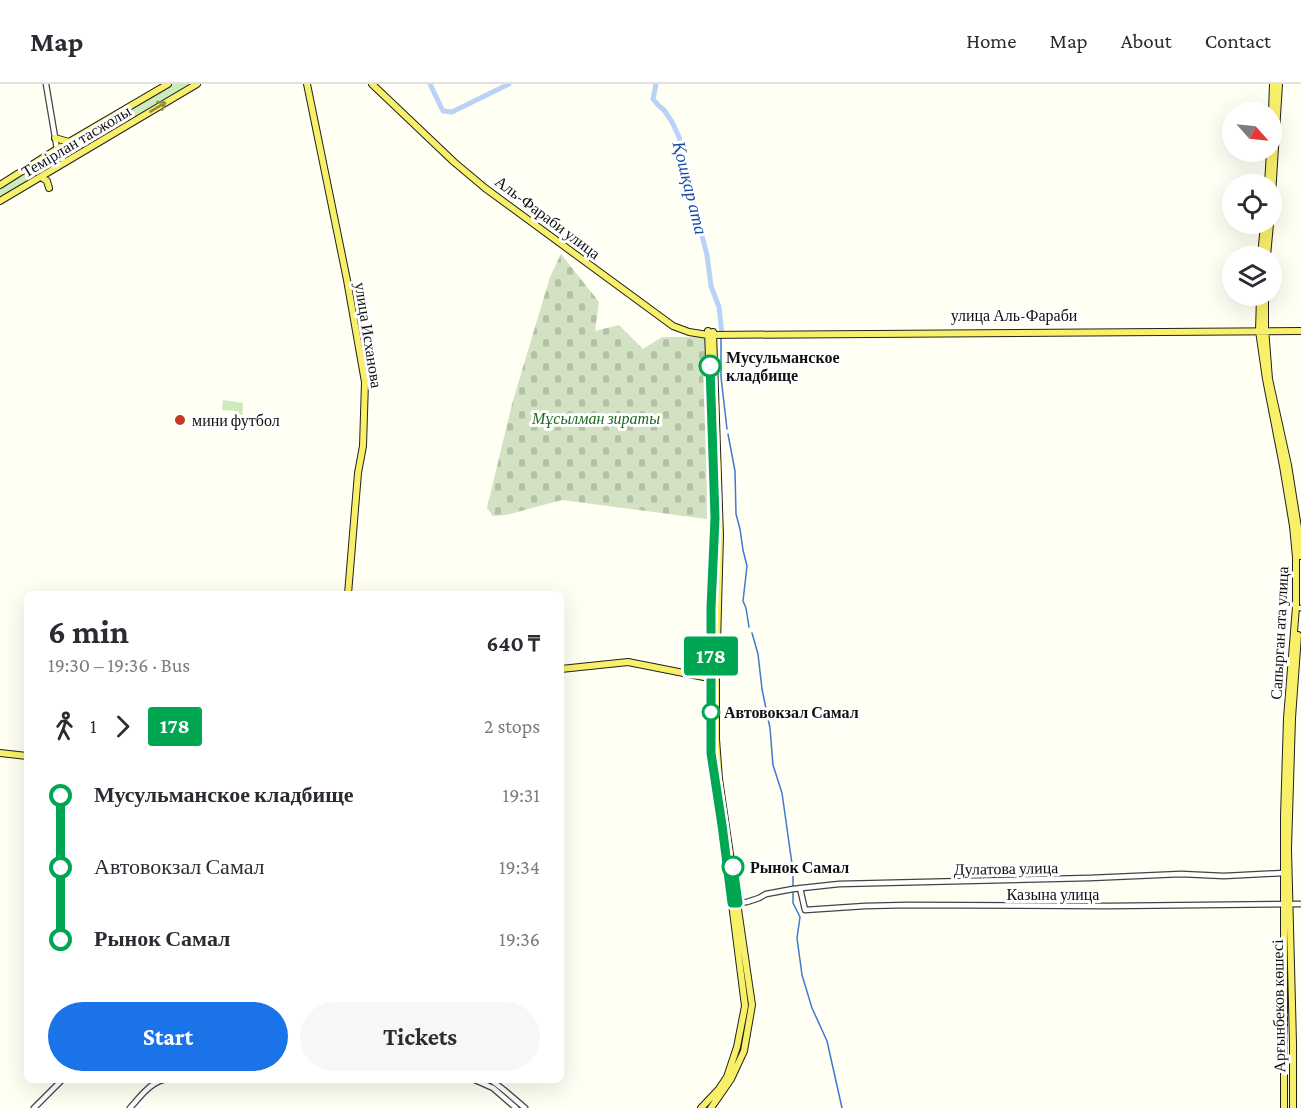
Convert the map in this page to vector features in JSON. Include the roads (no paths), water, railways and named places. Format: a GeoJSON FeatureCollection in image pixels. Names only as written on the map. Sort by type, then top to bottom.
{"type":"FeatureCollection","features":[{"type":"Feature","properties":{"kind":"main road","name":"Темірлан тасжолы"},"geometry":{"type":"LineString","coordinates":[[0,185],[168,84]]}},
{"type":"Feature","properties":{"kind":"main road","name":"Темірлан тасжолы"},"geometry":{"type":"LineString","coordinates":[[0,201],[196,84]]}},
{"type":"Feature","properties":{"kind":"main road","name":"улица Исханова"},"geometry":{"type":"LineString","coordinates":[[307,84],[347,280],[365,382],[363,446],[358,473],[348,591]]}},
{"type":"Feature","properties":{"kind":"main road","name":"Аль-Фараби улица"},"geometry":{"type":"LineString","coordinates":[[372,84],[454,162],[508,205],[673,326],[688,332],[728,332]]}},
{"type":"Feature","properties":{"kind":"main road","name":"Аль-Фараби улица"},"geometry":{"type":"LineString","coordinates":[[378,84],[462,165],[490,187],[675,322],[689,328],[713,333]]}},
{"type":"Feature","properties":{"kind":"main road"},"geometry":{"type":"LineString","coordinates":[[1272,102],[1273,84]]}},
{"type":"Feature","properties":{"kind":"main road"},"geometry":{"type":"LineString","coordinates":[[1273,174],[1279,84]]}},
{"type":"Feature","properties":{"kind":"main road"},"geometry":{"type":"LineString","coordinates":[[55,138],[69,142]]}},
{"type":"Feature","properties":{"kind":"main road"},"geometry":{"type":"LineString","coordinates":[[41,177],[49,188]]}},
{"type":"Feature","properties":{"kind":"main road","name":"Сапырган ата улица"},"geometry":{"type":"LineString","coordinates":[[1261,306],[1266,380],[1283,466],[1296,557],[1296,607],[1287,718],[1283,873],[1286,904]]}},
{"type":"Feature","properties":{"kind":"main road","name":"Сапырган ата улица"},"geometry":{"type":"LineString","coordinates":[[1264,306],[1262,330],[1269,379],[1288,465],[1299,534],[1301,574],[1292,718],[1286,904]]}},
{"type":"Feature","properties":{"kind":"main road","name":"улица Аль-Фараби"},"geometry":{"type":"LineString","coordinates":[[728,332],[1301,329]]}},
{"type":"Feature","properties":{"kind":"main road"},"geometry":{"type":"LineString","coordinates":[[711,1108],[731,1079],[744,1051],[746,1020],[735,903],[722,825],[714,752],[713,333]]}},
{"type":"Feature","properties":{"kind":"main road"},"geometry":{"type":"LineString","coordinates":[[713,333],[720,536],[713,679]]}},
{"type":"Feature","properties":{"kind":"main road"},"geometry":{"type":"LineString","coordinates":[[564,669],[628,662],[713,679]]}},
{"type":"Feature","properties":{"kind":"main road"},"geometry":{"type":"LineString","coordinates":[[0,753],[24,756]]}},
{"type":"Feature","properties":{"kind":"main road","name":"Арғынбеков көшесі"},"geometry":{"type":"LineString","coordinates":[[1284,1108],[1286,904]]}},
{"type":"Feature","properties":{"kind":"main road","name":"Арғынбеков көшесі"},"geometry":{"type":"LineString","coordinates":[[1286,904],[1293,1043],[1293,1108]]}},
{"type":"Feature","properties":{"kind":"main road"},"geometry":{"type":"LineString","coordinates":[[701,1108],[727,1077],[746,1020]]}},
{"type":"Feature","properties":{"kind":"street"},"geometry":{"type":"LineString","coordinates":[[46,84],[57,149],[64,163]]}},
{"type":"Feature","properties":{"kind":"street","name":"Дулатова улица"},"geometry":{"type":"LineString","coordinates":[[735,903],[753,900],[766,894],[839,884],[1283,873]]}},
{"type":"Feature","properties":{"kind":"street","name":"Казына улица"},"geometry":{"type":"LineString","coordinates":[[800,888],[805,910],[908,905],[1301,904]]}},
{"type":"Feature","properties":{"kind":"street"},"geometry":{"type":"LineString","coordinates":[[34,1108],[60,1083]]}},
{"type":"Feature","properties":{"kind":"street"},"geometry":{"type":"LineString","coordinates":[[130,1108],[155,1083]]}},
{"type":"Feature","properties":{"kind":"street"},"geometry":{"type":"LineString","coordinates":[[482,1083],[493,1088],[516,1108]]}},
{"type":"Feature","properties":{"kind":"street"},"geometry":{"type":"LineString","coordinates":[[495,1083],[525,1108]]}},
{"type":"Feature","properties":{"kind":"waterway","name":"Қошқар ата"},"geometry":{"type":"LineString","coordinates":[[430,84],[443,111],[452,112],[509,84]]}},
{"type":"Feature","properties":{"kind":"waterway","name":"Қошқар ата"},"geometry":{"type":"LineString","coordinates":[[656,84],[653,99],[672,122],[679,137],[688,170],[687,190],[696,212],[707,255],[711,286],[719,307],[722,334]]}},
{"type":"Feature","properties":{"kind":"waterway"},"geometry":{"type":"LineString","coordinates":[[721,338],[721,377],[727,429]]}},
{"type":"Feature","properties":{"kind":"waterway"},"geometry":{"type":"LineString","coordinates":[[728,434],[735,471],[736,514],[747,566],[743,601],[749,627]]}},
{"type":"Feature","properties":{"kind":"waterway"},"geometry":{"type":"LineString","coordinates":[[752,633],[758,654],[770,728],[773,765],[782,793],[793,871],[793,887]]}},
{"type":"Feature","properties":{"kind":"waterway"},"geometry":{"type":"LineString","coordinates":[[793,891],[793,903],[800,917],[797,938],[802,975],[812,1008],[827,1041],[842,1108]]}},
{"type":"Feature","properties":{"kind":"place","name":"Мусульманское кладбище"},"geometry":{"type":"Point","coordinates":[710,366]}},
{"type":"Feature","properties":{"kind":"place","name":"мини футбол"},"geometry":{"type":"Point","coordinates":[180,420]}},
{"type":"Feature","properties":{"kind":"place","name":"Автовокзал Самал"},"geometry":{"type":"Point","coordinates":[711,712]}},
{"type":"Feature","properties":{"kind":"place","name":"Рынок Самал"},"geometry":{"type":"Point","coordinates":[733,867]}},
{"type":"Feature","properties":{"kind":"park label","name":"Мұсылман зираты"},"geometry":{"type":"Point","coordinates":[596,418]}}]}
